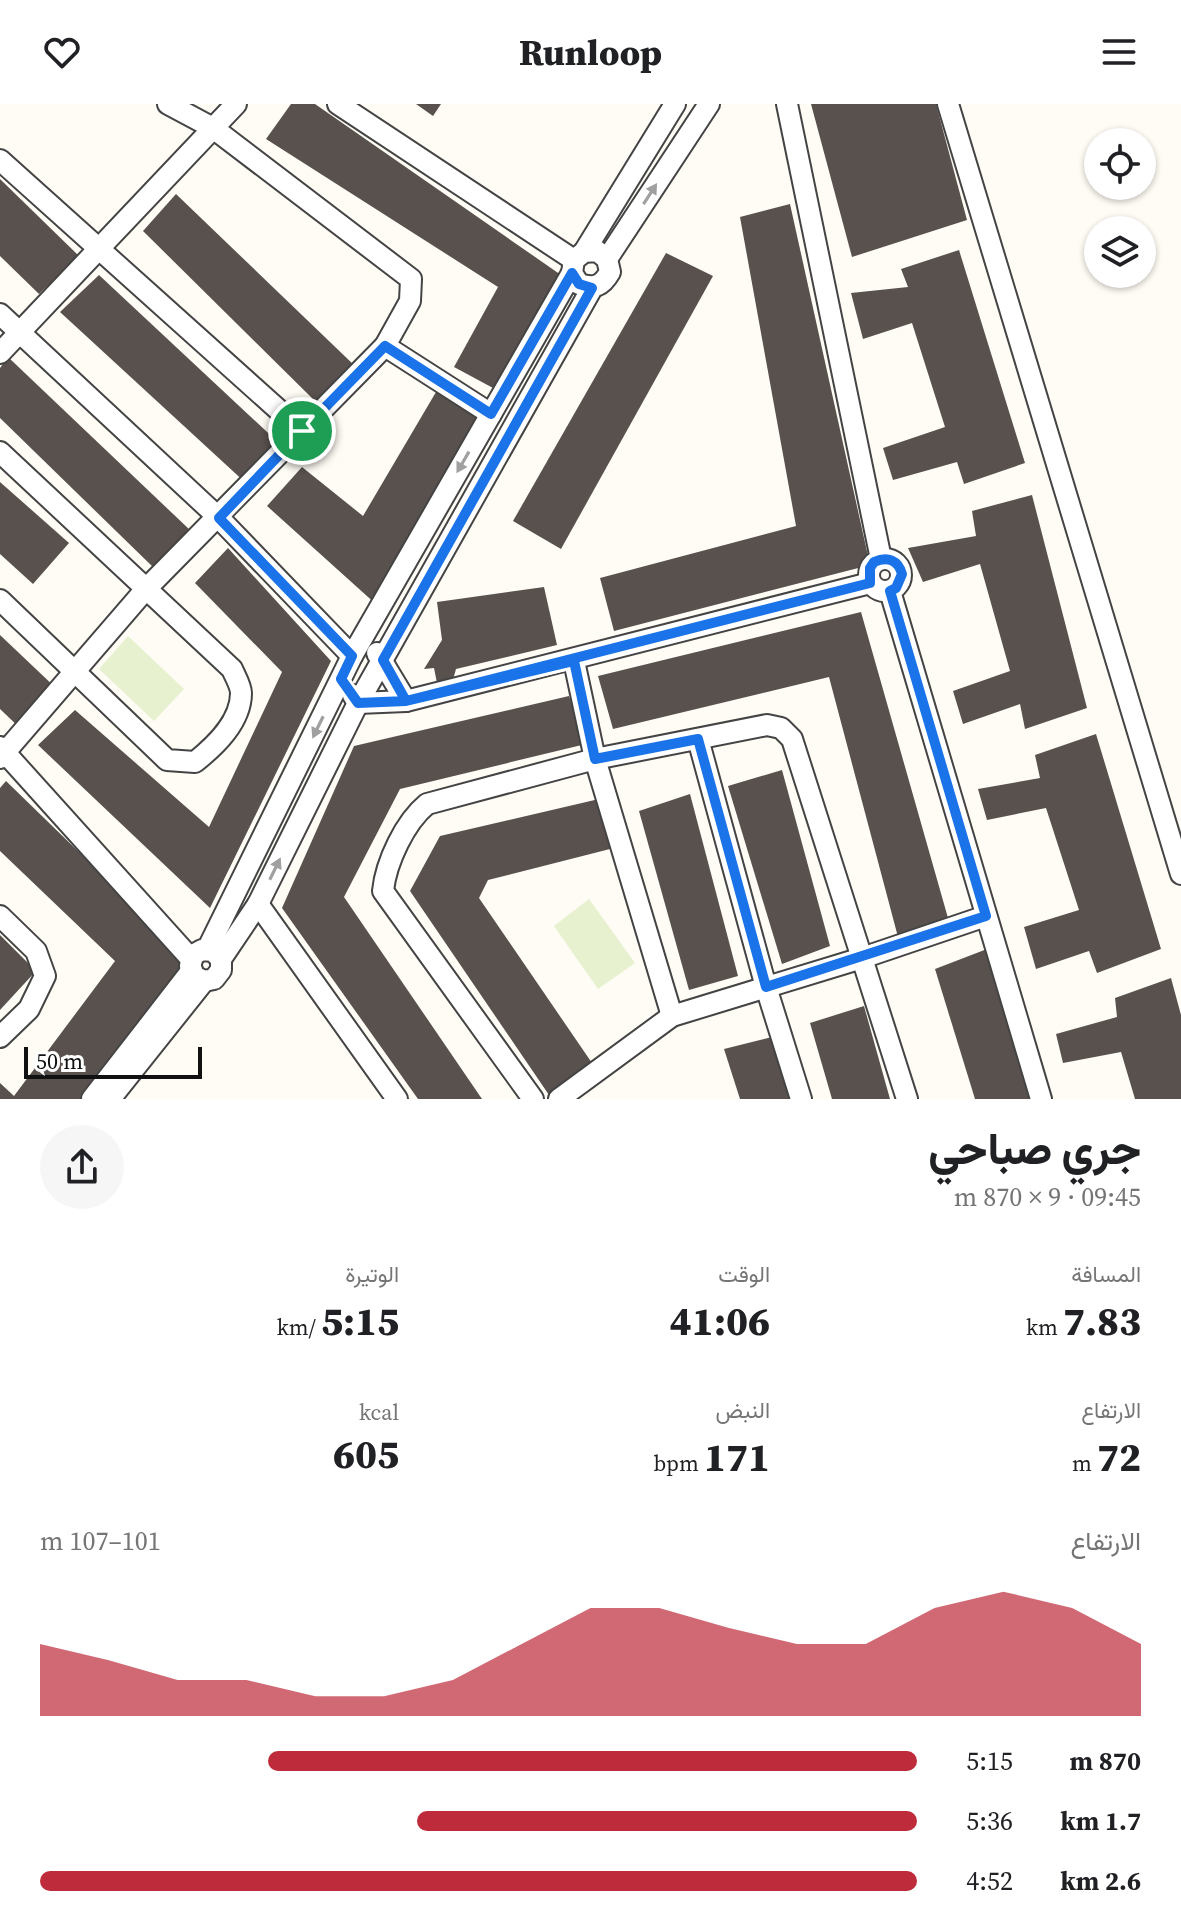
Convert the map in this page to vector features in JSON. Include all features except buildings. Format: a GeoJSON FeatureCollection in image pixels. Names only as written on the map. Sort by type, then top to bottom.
{"type":"FeatureCollection","features":[{"type":"Feature","properties":{"kind":"street"},"geometry":{"type":"LineString","coordinates":[[168,104],[213,128],[411,279],[410,301],[385,346],[145,590],[76,674],[2,753],[203,964]]}},
{"type":"Feature","properties":{"kind":"street"},"geometry":{"type":"LineString","coordinates":[[0,353],[236,104]]}},
{"type":"Feature","properties":{"kind":"street"},"geometry":{"type":"LineString","coordinates":[[338,104],[576,262],[579,284],[592,288]]}},
{"type":"Feature","properties":{"kind":"street"},"geometry":{"type":"LineString","coordinates":[[110,1099],[203,964],[363,635],[576,262],[675,104]]}},
{"type":"Feature","properties":{"kind":"street"},"geometry":{"type":"LineString","coordinates":[[607,259],[709,104]]}},
{"type":"Feature","properties":{"kind":"street"},"geometry":{"type":"LineString","coordinates":[[787,104],[881,559]]}},
{"type":"Feature","properties":{"kind":"street"},"geometry":{"type":"LineString","coordinates":[[948,104],[1181,874]]}},
{"type":"Feature","properties":{"kind":"street"},"geometry":{"type":"LineString","coordinates":[[0,160],[302,431]]}},
{"type":"Feature","properties":{"kind":"street"},"geometry":{"type":"LineString","coordinates":[[92,1099],[203,964],[258,904],[358,703],[592,288],[603,283],[610,272],[607,259],[597,251],[576,262]]}},
{"type":"Feature","properties":{"kind":"street"},"geometry":{"type":"LineString","coordinates":[[0,314],[219,518],[352,656]]}},
{"type":"Feature","properties":{"kind":"street"},"geometry":{"type":"LineString","coordinates":[[385,346],[491,414]]}},
{"type":"Feature","properties":{"kind":"street"},"geometry":{"type":"LineString","coordinates":[[0,452],[232,669],[241,693],[232,722],[215,746],[195,762],[167,760],[0,600]]}},
{"type":"Feature","properties":{"kind":"street"},"geometry":{"type":"LineString","coordinates":[[881,559],[870,568],[880,587],[986,916],[1041,1099]]}},
{"type":"Feature","properties":{"kind":"street"},"geometry":{"type":"LineString","coordinates":[[358,703],[406,701],[880,587],[896,588],[902,574],[895,562],[881,559]]}},
{"type":"Feature","properties":{"kind":"street"},"geometry":{"type":"LineString","coordinates":[[363,635],[383,660],[406,701]]}},
{"type":"Feature","properties":{"kind":"street"},"geometry":{"type":"LineString","coordinates":[[574,661],[595,759],[672,1016]]}},
{"type":"Feature","properties":{"kind":"street"},"geometry":{"type":"LineString","coordinates":[[341,679],[358,703]]}},
{"type":"Feature","properties":{"kind":"street"},"geometry":{"type":"LineString","coordinates":[[533,1099],[383,891],[385,873],[416,813],[427,804],[595,759],[767,725],[781,728],[792,739],[907,1099]]}},
{"type":"Feature","properties":{"kind":"street"},"geometry":{"type":"LineString","coordinates":[[698,739],[766,987],[801,1099]]}},
{"type":"Feature","properties":{"kind":"street"},"geometry":{"type":"LineString","coordinates":[[258,904],[397,1099]]}},
{"type":"Feature","properties":{"kind":"street"},"geometry":{"type":"LineString","coordinates":[[0,916],[36,951],[45,976],[29,1009],[0,1037]]}},
{"type":"Feature","properties":{"kind":"street"},"geometry":{"type":"LineString","coordinates":[[559,1099],[672,1016],[986,916]]}},
{"type":"Feature","properties":{"kind":"green space"},"geometry":{"type":"Polygon","coordinates":[[[128,636],[184,689],[154,721],[99,669],[128,636]]]}},
{"type":"Feature","properties":{"kind":"green space"},"geometry":{"type":"Polygon","coordinates":[[[589,899],[635,963],[598,989],[554,926],[589,899]]]}},
{"type":"Feature","properties":{"kind":"route"},"geometry":{"type":"LineString","coordinates":[[302,431],[219,518],[352,656],[341,679],[358,703],[406,701],[574,661],[595,759],[698,739],[766,987],[986,916],[890,591],[896,588],[902,574],[900,567],[888,559],[874,562],[870,568],[870,583],[574,661],[490,681],[406,701],[383,660],[592,288],[579,284],[572,273],[491,414],[385,346],[302,431]]}}]}
